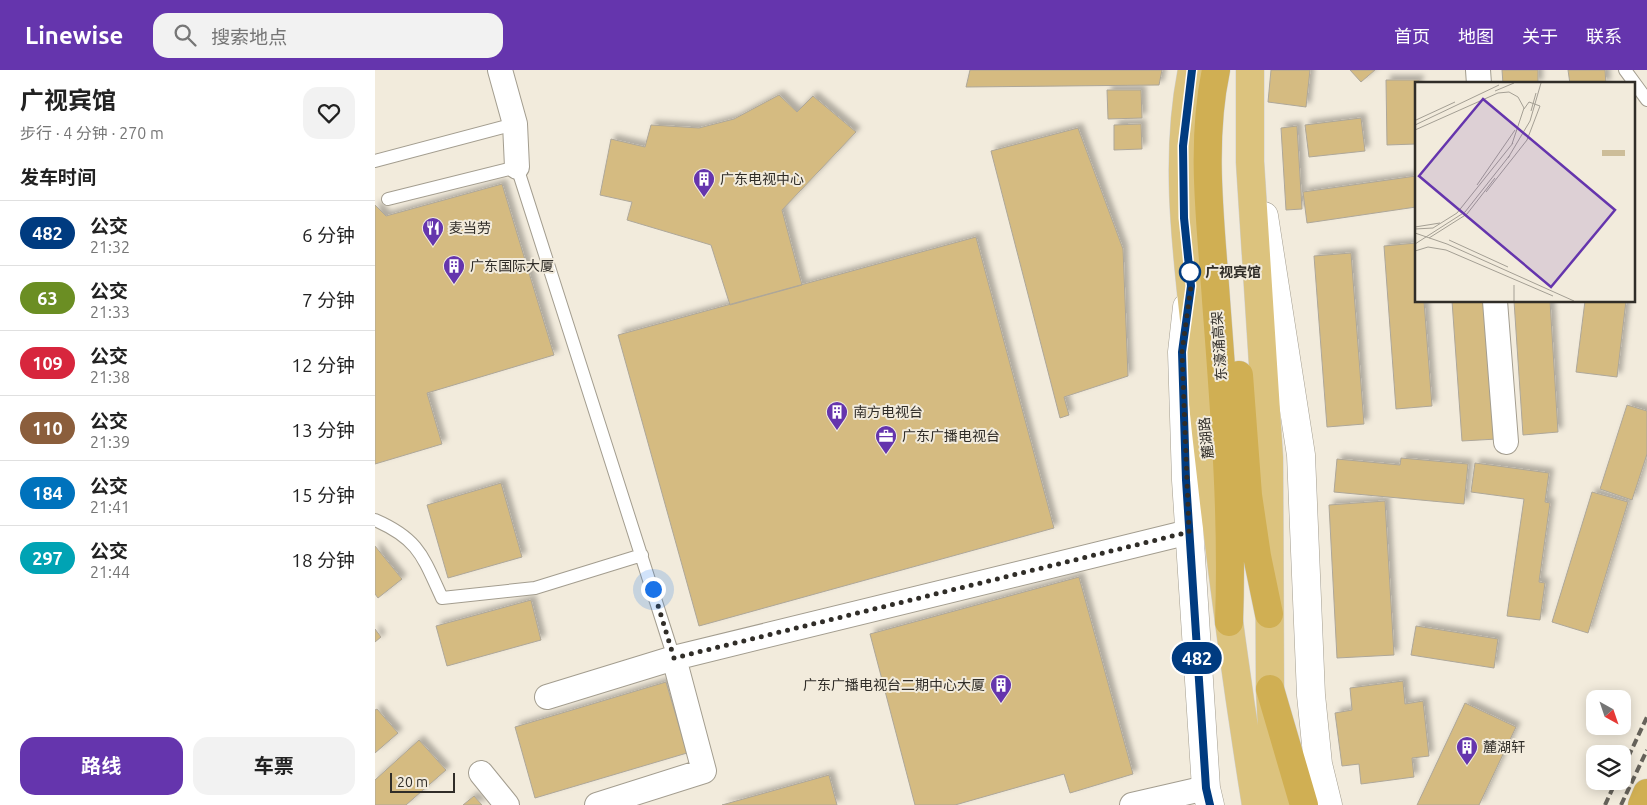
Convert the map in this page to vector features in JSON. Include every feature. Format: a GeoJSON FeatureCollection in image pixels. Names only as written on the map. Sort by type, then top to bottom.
{"type":"FeatureCollection","features":[{"type":"Feature","properties":{"kind":"highway","name":"东濠涌高架"},"geometry":{"type":"LineString","coordinates":[[1216,70],[1208,159],[1220,222],[1248,495],[1257,556],[1269,614]]}},
{"type":"Feature","properties":{"kind":"highway","name":"东濠涌高架"},"geometry":{"type":"LineString","coordinates":[[1229,622],[1231,550],[1220,222],[1226,171],[1226,116],[1234,70]]}},
{"type":"Feature","properties":{"kind":"highway"},"geometry":{"type":"LineString","coordinates":[[1270,689],[1304,805]]}},
{"type":"Feature","properties":{"kind":"highway"},"geometry":{"type":"LineString","coordinates":[[1642,805],[1647,793]]}},
{"type":"Feature","properties":{"kind":"main road","name":"麓湖路"},"geometry":{"type":"LineString","coordinates":[[1192,70],[1183,146],[1184,218],[1214,511],[1255,805]]}},
{"type":"Feature","properties":{"kind":"main road"},"geometry":{"type":"LineString","coordinates":[[1250,70],[1248,114],[1269,458],[1270,689],[1274,767],[1279,805]]}},
{"type":"Feature","properties":{"kind":"street"},"geometry":{"type":"LineString","coordinates":[[500,70],[515,124],[517,167]]}},
{"type":"Feature","properties":{"kind":"street"},"geometry":{"type":"LineString","coordinates":[[1248,114],[1301,455],[1311,695],[1318,764],[1327,805]]}},
{"type":"Feature","properties":{"kind":"street"},"geometry":{"type":"LineString","coordinates":[[1132,805],[1208,796],[1189,532],[1182,352],[1191,286]]}},
{"type":"Feature","properties":{"kind":"street"},"geometry":{"type":"LineString","coordinates":[[1495,302],[1506,442]]}},
{"type":"Feature","properties":{"kind":"street"},"geometry":{"type":"LineString","coordinates":[[547,696],[674,658],[1189,532]]}},
{"type":"Feature","properties":{"kind":"street"},"geometry":{"type":"LineString","coordinates":[[597,805],[704,771],[674,658]]}},
{"type":"Feature","properties":{"kind":"street"},"geometry":{"type":"LineString","coordinates":[[481,773],[507,805]]}},
{"type":"Feature","properties":{"kind":"lane"},"geometry":{"type":"LineString","coordinates":[[1625,70],[1634,82]]}},
{"type":"Feature","properties":{"kind":"lane"},"geometry":{"type":"LineString","coordinates":[[1635,84],[1647,100]]}},
{"type":"Feature","properties":{"kind":"lane"},"geometry":{"type":"LineString","coordinates":[[375,161],[515,124]]}},
{"type":"Feature","properties":{"kind":"lane"},"geometry":{"type":"LineString","coordinates":[[388,200],[517,167],[674,658]]}},
{"type":"Feature","properties":{"kind":"lane"},"geometry":{"type":"LineString","coordinates":[[375,520],[394,528],[418,548],[442,598],[535,588],[641,555]]}},
{"type":"Feature","properties":{"kind":"building"},"geometry":{"type":"Polygon","coordinates":[[[970,70],[1162,70],[1159,85],[966,87],[970,70]]]}},
{"type":"Feature","properties":{"kind":"building"},"geometry":{"type":"Polygon","coordinates":[[[1271,70],[1310,70],[1306,107],[1268,102],[1271,70]]]}},
{"type":"Feature","properties":{"kind":"building"},"geometry":{"type":"Polygon","coordinates":[[[1350,70],[1375,70],[1361,82],[1350,70]]]}},
{"type":"Feature","properties":{"kind":"building"},"geometry":{"type":"Polygon","coordinates":[[[1502,70],[1538,70],[1538,82],[1503,82],[1502,70]]]}},
{"type":"Feature","properties":{"kind":"building"},"geometry":{"type":"Polygon","coordinates":[[[1568,70],[1605,70],[1606,82],[1570,82],[1568,70]]]}},
{"type":"Feature","properties":{"kind":"building"},"geometry":{"type":"Polygon","coordinates":[[[1386,80],[1419,80],[1419,82],[1415,82],[1415,144],[1387,145],[1386,80]]]}},
{"type":"Feature","properties":{"kind":"building"},"geometry":{"type":"Polygon","coordinates":[[[1107,90],[1141,90],[1142,118],[1108,119],[1107,90]]]}},
{"type":"Feature","properties":{"kind":"building","name":"广东电视中心"},"geometry":{"type":"Polygon","coordinates":[[[779,95],[797,112],[813,96],[856,132],[782,210],[802,285],[730,305],[711,245],[627,220],[632,202],[600,195],[611,139],[645,147],[651,125],[699,128],[734,119],[779,95]]]}},
{"type":"Feature","properties":{"kind":"building"},"geometry":{"type":"Polygon","coordinates":[[[1361,118],[1365,151],[1309,157],[1305,125],[1361,118]]]}},
{"type":"Feature","properties":{"kind":"building"},"geometry":{"type":"Polygon","coordinates":[[[1141,124],[1142,149],[1114,150],[1114,125],[1141,124]]]}},
{"type":"Feature","properties":{"kind":"building"},"geometry":{"type":"Polygon","coordinates":[[[1297,126],[1302,209],[1286,210],[1281,128],[1297,126]]]}},
{"type":"Feature","properties":{"kind":"building"},"geometry":{"type":"Polygon","coordinates":[[[1078,128],[1123,249],[1128,376],[1064,397],[1069,415],[1060,418],[991,151],[1078,128]]]}},
{"type":"Feature","properties":{"kind":"building"},"geometry":{"type":"Polygon","coordinates":[[[1415,176],[1415,207],[1307,223],[1303,192],[1415,176]]]}},
{"type":"Feature","properties":{"kind":"building","name":"广东国际大厦"},"geometry":{"type":"Polygon","coordinates":[[[502,184],[554,355],[427,393],[442,444],[375,464],[375,205],[386,216],[502,184]]]}},
{"type":"Feature","properties":{"kind":"building","name":"南方电视台"},"geometry":{"type":"Polygon","coordinates":[[[976,237],[1054,528],[699,626],[618,335],[976,237]]]}},
{"type":"Feature","properties":{"kind":"building"},"geometry":{"type":"Polygon","coordinates":[[[1415,243],[1415,302],[1424,302],[1432,406],[1396,409],[1384,246],[1415,243]]]}},
{"type":"Feature","properties":{"kind":"building"},"geometry":{"type":"Polygon","coordinates":[[[1351,253],[1364,424],[1327,427],[1314,256],[1351,253]]]}},
{"type":"Feature","properties":{"kind":"building"},"geometry":{"type":"Polygon","coordinates":[[[1452,302],[1486,302],[1497,439],[1462,441],[1452,302]]]}},
{"type":"Feature","properties":{"kind":"building"},"geometry":{"type":"Polygon","coordinates":[[[1514,302],[1550,302],[1558,432],[1523,435],[1514,302]]]}},
{"type":"Feature","properties":{"kind":"building"},"geometry":{"type":"Polygon","coordinates":[[[1585,302],[1626,302],[1617,377],[1576,372],[1585,302]]]}},
{"type":"Feature","properties":{"kind":"building"},"geometry":{"type":"Polygon","coordinates":[[[1627,405],[1647,411],[1647,454],[1632,500],[1600,489],[1627,405]]]}},
{"type":"Feature","properties":{"kind":"building"},"geometry":{"type":"Polygon","coordinates":[[[1401,458],[1468,464],[1464,504],[1334,492],[1337,459],[1400,465],[1401,458]]]}},
{"type":"Feature","properties":{"kind":"building"},"geometry":{"type":"Polygon","coordinates":[[[1475,463],[1549,473],[1545,502],[1550,503],[1539,582],[1545,583],[1540,620],[1507,616],[1524,499],[1471,492],[1475,463]]]}},
{"type":"Feature","properties":{"kind":"building"},"geometry":{"type":"Polygon","coordinates":[[[501,483],[522,557],[448,578],[427,505],[501,483]]]}},
{"type":"Feature","properties":{"kind":"building"},"geometry":{"type":"Polygon","coordinates":[[[1592,492],[1628,502],[1588,633],[1552,622],[1592,492]]]}},
{"type":"Feature","properties":{"kind":"building"},"geometry":{"type":"Polygon","coordinates":[[[1385,501],[1394,655],[1337,658],[1329,505],[1385,501]]]}},
{"type":"Feature","properties":{"kind":"building"},"geometry":{"type":"Polygon","coordinates":[[[375,546],[402,579],[378,598],[375,594],[375,546]]]}},
{"type":"Feature","properties":{"kind":"building","name":"广东广播电视台二期中心大厦"},"geometry":{"type":"Polygon","coordinates":[[[1079,577],[1133,774],[1070,793],[1064,774],[955,805],[915,805],[870,634],[1079,577]]]}},
{"type":"Feature","properties":{"kind":"building"},"geometry":{"type":"Polygon","coordinates":[[[531,600],[541,640],[447,666],[436,626],[531,600]]]}},
{"type":"Feature","properties":{"kind":"building"},"geometry":{"type":"Polygon","coordinates":[[[1416,626],[1498,639],[1494,668],[1411,655],[1416,626]]]}},
{"type":"Feature","properties":{"kind":"building"},"geometry":{"type":"Polygon","coordinates":[[[375,629],[381,637],[375,642],[375,629]]]}},
{"type":"Feature","properties":{"kind":"building"},"geometry":{"type":"Polygon","coordinates":[[[1403,681],[1405,704],[1423,701],[1429,756],[1412,758],[1414,777],[1361,784],[1359,764],[1342,766],[1335,713],[1352,710],[1350,688],[1403,681]]]}},
{"type":"Feature","properties":{"kind":"building"},"geometry":{"type":"Polygon","coordinates":[[[666,682],[687,753],[535,798],[515,727],[666,682]]]}},
{"type":"Feature","properties":{"kind":"building","name":"麓湖轩"},"geometry":{"type":"Polygon","coordinates":[[[1465,703],[1516,727],[1479,805],[1417,805],[1465,703]]]}},
{"type":"Feature","properties":{"kind":"building"},"geometry":{"type":"Polygon","coordinates":[[[377,709],[398,733],[375,753],[375,710],[377,709]]]}},
{"type":"Feature","properties":{"kind":"building"},"geometry":{"type":"Polygon","coordinates":[[[419,740],[446,770],[406,805],[375,805],[375,780],[419,740]]]}},
{"type":"Feature","properties":{"kind":"building"},"geometry":{"type":"Polygon","coordinates":[[[829,775],[837,805],[722,805],[829,775]]]}},
{"type":"Feature","properties":{"kind":"building"},"geometry":{"type":"Polygon","coordinates":[[[474,796],[482,805],[463,805],[474,796]]]}},
{"type":"Feature","properties":{"kind":"railway"},"geometry":{"type":"LineString","coordinates":[[1631,751],[1647,717]]}},
{"type":"Feature","properties":{"kind":"railway"},"geometry":{"type":"LineString","coordinates":[[1621,805],[1647,750]]}},
{"type":"Feature","properties":{"kind":"railway"},"geometry":{"type":"LineString","coordinates":[[1605,805],[1612,790]]}},
{"type":"Feature","properties":{"kind":"bus line","name":"482"},"geometry":{"type":"LineString","coordinates":[[1192,70],[1183,146],[1184,218],[1191,286],[1183,332],[1182,352],[1186,480],[1206,788],[1210,805]]}},
{"type":"Feature","properties":{"kind":"place","name":"广东电视中心"},"geometry":{"type":"Point","coordinates":[704,198]}},
{"type":"Feature","properties":{"kind":"place","name":"麦当劳"},"geometry":{"type":"Point","coordinates":[433,247]}},
{"type":"Feature","properties":{"kind":"place","name":"广视宾馆"},"geometry":{"type":"Point","coordinates":[1190,272]}},
{"type":"Feature","properties":{"kind":"place","name":"广东国际大厦"},"geometry":{"type":"Point","coordinates":[454,285]}},
{"type":"Feature","properties":{"kind":"place","name":"南方电视台"},"geometry":{"type":"Point","coordinates":[837,431]}},
{"type":"Feature","properties":{"kind":"place","name":"广东广播电视台"},"geometry":{"type":"Point","coordinates":[886,455]}},
{"type":"Feature","properties":{"kind":"place","name":"广东广播电视台二期中心大厦"},"geometry":{"type":"Point","coordinates":[1001,704]}},
{"type":"Feature","properties":{"kind":"place","name":"麓湖轩"},"geometry":{"type":"Point","coordinates":[1467,766]}},
{"type":"Feature","properties":{"kind":"route"},"geometry":{"type":"LineString","coordinates":[[653,589],[674,658],[1189,532],[1182,352],[1183,332],[1191,286],[1190,272]]}}]}
